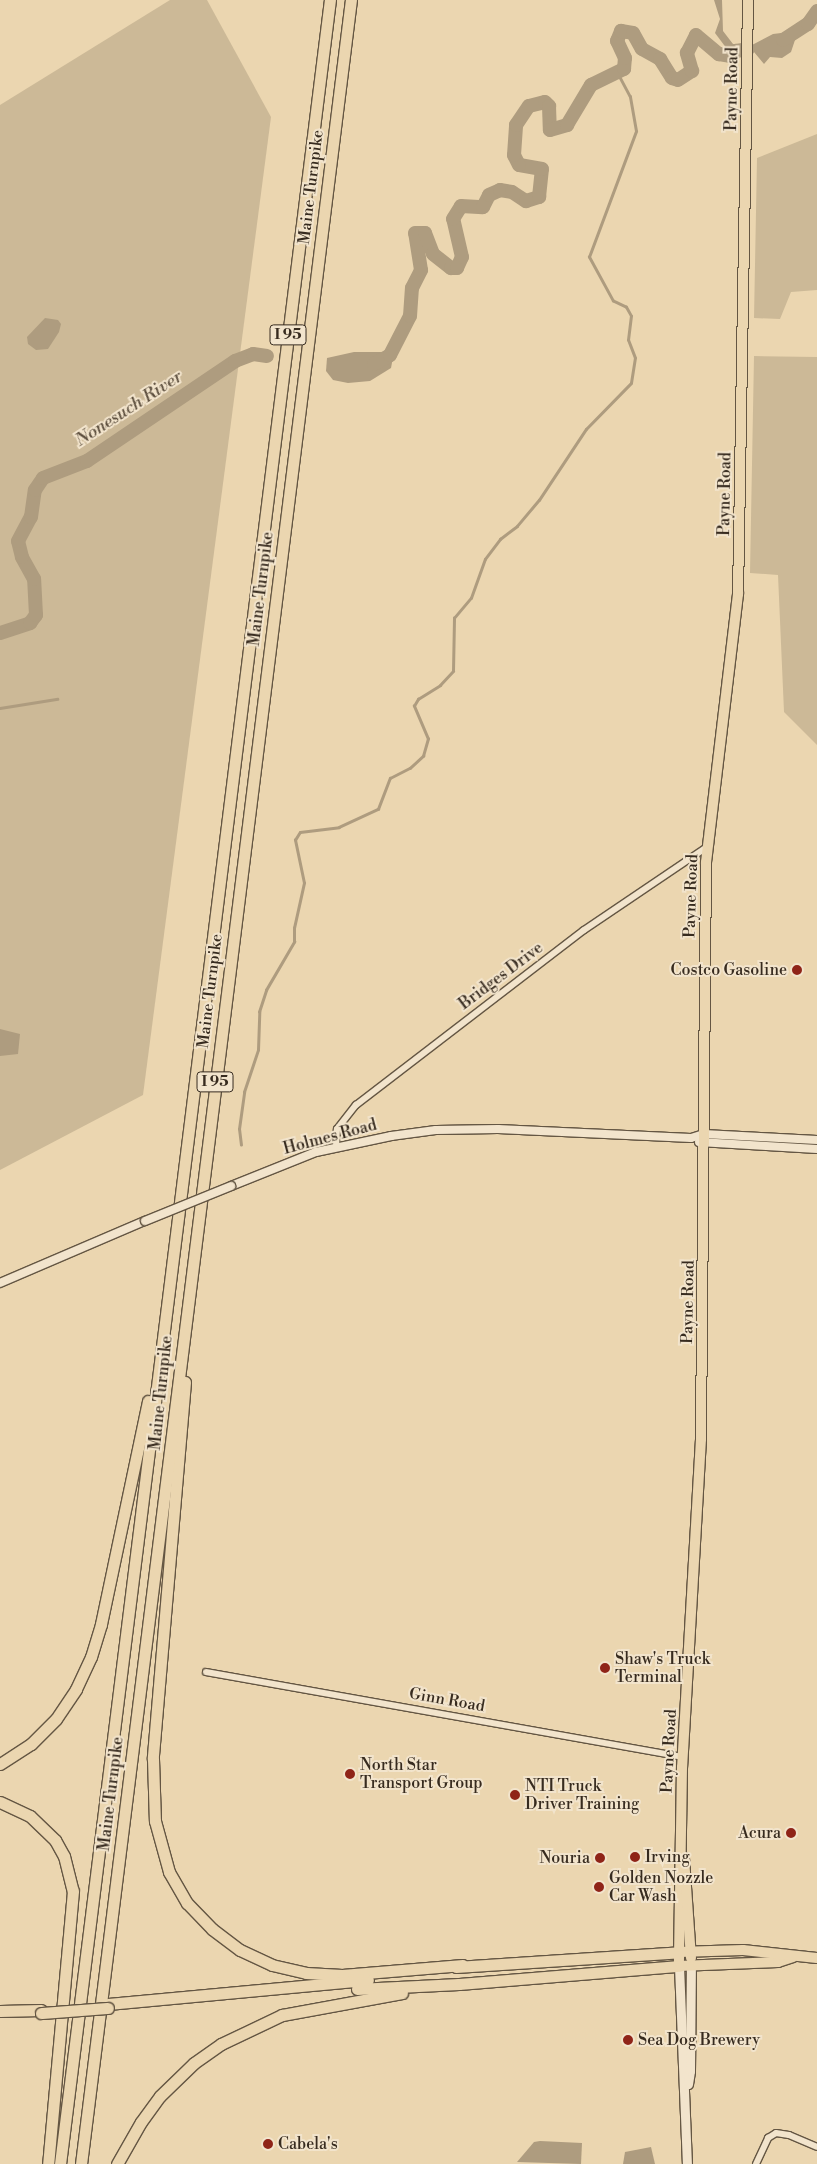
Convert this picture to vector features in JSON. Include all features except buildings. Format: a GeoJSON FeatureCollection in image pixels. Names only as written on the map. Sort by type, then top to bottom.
{"type":"FeatureCollection","features":[{"type":"Feature","properties":{"kind":"highway","name":"Maine Turnpike"},"geometry":{"type":"LineString","coordinates":[[60,2164],[330,0]]}},
{"type":"Feature","properties":{"kind":"highway","name":"Maine Turnpike"},"geometry":{"type":"LineString","coordinates":[[81,2164],[351,0]]}},
{"type":"Feature","properties":{"kind":"highway"},"geometry":{"type":"LineString","coordinates":[[189,1293],[184,1409],[153,1759],[155,1821],[169,1872],[187,1903],[212,1929],[240,1950],[272,1965],[306,1973],[342,1975],[463,1965],[679,1952]]}},
{"type":"Feature","properties":{"kind":"highway"},"geometry":{"type":"LineString","coordinates":[[0,1764],[31,1744],[56,1719],[76,1690],[91,1657],[101,1624],[163,1336]]}},
{"type":"Feature","properties":{"kind":"highway"},"geometry":{"type":"LineString","coordinates":[[0,1802],[30,1816],[55,1840],[67,1865],[73,1891],[48,2164]]}},
{"type":"Feature","properties":{"kind":"highway"},"geometry":{"type":"LineString","coordinates":[[0,2015],[333,1985],[463,1965]]}},
{"type":"Feature","properties":{"kind":"highway"},"geometry":{"type":"LineString","coordinates":[[108,2006],[368,1988],[459,1984],[685,1966]]}},
{"type":"Feature","properties":{"kind":"highway"},"geometry":{"type":"LineString","coordinates":[[117,2164],[141,2122],[171,2085],[194,2063],[235,2036],[298,2011],[459,1984]]}},
{"type":"Feature","properties":{"kind":"highway"},"geometry":{"type":"LineString","coordinates":[[0,2011],[41,2012]]}},
{"type":"Feature","properties":{"kind":"main road","name":"Payne Road"},"geometry":{"type":"LineString","coordinates":[[687,2164],[685,1966],[679,1952],[678,1903],[682,1855],[683,1758],[700,1440],[707,847],[738,594],[748,0]]}},
{"type":"Feature","properties":{"kind":"main road","name":"Payne Road"},"geometry":{"type":"LineString","coordinates":[[682,1855],[686,1860],[691,1952],[685,1966]]}},
{"type":"Feature","properties":{"kind":"main road"},"geometry":{"type":"LineString","coordinates":[[679,1952],[743,1950],[793,1957],[817,1958]]}},
{"type":"Feature","properties":{"kind":"main road"},"geometry":{"type":"LineString","coordinates":[[685,1966],[778,1962],[793,1957]]}},
{"type":"Feature","properties":{"kind":"street","name":"Bridges Drive"},"geometry":{"type":"LineString","coordinates":[[336,1147],[338,1129],[356,1105],[584,930],[707,847]]}},
{"type":"Feature","properties":{"kind":"street","name":"Holmes Road"},"geometry":{"type":"LineString","coordinates":[[0,1283],[287,1162],[336,1147],[391,1136],[472,1129],[704,1140]]}},
{"type":"Feature","properties":{"kind":"street"},"geometry":{"type":"LineString","coordinates":[[704,1140],[817,1140]]}},
{"type":"Feature","properties":{"kind":"street"},"geometry":{"type":"LineString","coordinates":[[704,1140],[817,1149]]}},
{"type":"Feature","properties":{"kind":"street","name":"Ginn Road"},"geometry":{"type":"LineString","coordinates":[[206,1672],[683,1758]]}},
{"type":"Feature","properties":{"kind":"street"},"geometry":{"type":"LineString","coordinates":[[756,2164],[768,2138],[776,2134],[790,2135],[817,2147]]}},
{"type":"Feature","properties":{"kind":"shaded area"},"geometry":{"type":"Polygon","coordinates":[[[170,0],[207,0],[271,117],[143,1095],[0,1170],[0,105],[170,0]]]}},
{"type":"Feature","properties":{"kind":"shaded area"},"geometry":{"type":"Polygon","coordinates":[[[714,0],[722,0],[723,31],[733,44],[752,45],[773,34],[798,31],[791,52],[782,58],[770,57],[764,64],[754,52],[730,53],[715,33],[720,19],[714,0]]]}},
{"type":"Feature","properties":{"kind":"shaded area"},"geometry":{"type":"Polygon","coordinates":[[[817,134],[817,290],[791,292],[780,319],[754,318],[757,158],[817,134]]]}},
{"type":"Feature","properties":{"kind":"shaded area"},"geometry":{"type":"Polygon","coordinates":[[[45,318],[58,320],[61,324],[59,332],[48,349],[36,350],[28,344],[27,337],[45,318]]]}},
{"type":"Feature","properties":{"kind":"shaded area"},"geometry":{"type":"Polygon","coordinates":[[[354,352],[387,352],[393,357],[391,368],[370,381],[348,383],[333,380],[326,371],[327,358],[354,352]]]}},
{"type":"Feature","properties":{"kind":"shaded area"},"geometry":{"type":"Polygon","coordinates":[[[754,356],[817,357],[817,745],[784,712],[778,575],[750,573],[754,356]]]}},
{"type":"Feature","properties":{"kind":"shaded area"},"geometry":{"type":"Polygon","coordinates":[[[0,1029],[20,1034],[18,1054],[0,1056],[0,1029]]]}},
{"type":"Feature","properties":{"kind":"shaded area"},"geometry":{"type":"Polygon","coordinates":[[[534,2142],[582,2143],[581,2164],[517,2162],[534,2142]]]}},
{"type":"Feature","properties":{"kind":"shaded area"},"geometry":{"type":"Polygon","coordinates":[[[651,2147],[655,2164],[623,2164],[625,2152],[651,2147]]]}},
{"type":"Feature","properties":{"kind":"waterway","name":"Nonesuch River"},"geometry":{"type":"LineString","coordinates":[[783,40],[808,24],[817,11]]}},
{"type":"Feature","properties":{"kind":"waterway","name":"Nonesuch River"},"geometry":{"type":"LineString","coordinates":[[374,364],[390,355],[410,316],[412,288],[421,270],[415,233],[425,233],[433,254],[451,268],[457,268],[462,257],[453,219],[461,206],[483,207],[489,195],[500,190],[512,192],[526,201],[539,197],[542,169],[519,165],[514,155],[516,125],[529,106],[545,102],[549,106],[550,130],[567,125],[591,85],[624,69],[625,58],[617,41],[621,31],[633,33],[642,49],[660,59],[672,78],[678,80],[692,71],[687,53],[696,35],[719,54],[730,56],[736,51],[748,49]]}},
{"type":"Feature","properties":{"kind":"waterway"},"geometry":{"type":"LineString","coordinates":[[241,1145],[239,1129],[244,1092],[258,1050],[259,1012],[266,990],[294,942],[294,928],[304,883],[295,840],[300,832],[339,827],[378,809],[390,778],[410,768],[423,756],[428,739],[414,706],[418,699],[440,685],[453,671],[454,618],[471,598],[485,559],[500,539],[517,526],[539,500],[586,429],[631,383],[635,358],[628,340],[631,316],[626,307],[613,301],[589,257],[636,131],[630,97],[617,73]]}},
{"type":"Feature","properties":{"kind":"waterway","name":"Nonesuch River"},"geometry":{"type":"LineString","coordinates":[[0,633],[30,623],[36,615],[34,579],[22,557],[18,541],[31,517],[35,490],[43,478],[87,461],[235,361],[253,354],[267,356]]}},
{"type":"Feature","properties":{"kind":"waterway"},"geometry":{"type":"LineString","coordinates":[[0,708],[57,699]]}},
{"type":"Feature","properties":{"kind":"place","name":"Costco Gasoline"},"geometry":{"type":"Point","coordinates":[797,970]}},
{"type":"Feature","properties":{"kind":"place","name":"Shaw's Truck Terminal"},"geometry":{"type":"Point","coordinates":[605,1668]}},
{"type":"Feature","properties":{"kind":"place","name":"North Star Transport Group"},"geometry":{"type":"Point","coordinates":[350,1774]}},
{"type":"Feature","properties":{"kind":"place","name":"NTI Truck Driver Training"},"geometry":{"type":"Point","coordinates":[515,1795]}},
{"type":"Feature","properties":{"kind":"place","name":"Acura"},"geometry":{"type":"Point","coordinates":[791,1833]}},
{"type":"Feature","properties":{"kind":"place","name":"Irving"},"geometry":{"type":"Point","coordinates":[635,1857]}},
{"type":"Feature","properties":{"kind":"place","name":"Nouria"},"geometry":{"type":"Point","coordinates":[600,1858]}},
{"type":"Feature","properties":{"kind":"place","name":"Golden Nozzle Car Wash"},"geometry":{"type":"Point","coordinates":[599,1887]}},
{"type":"Feature","properties":{"kind":"place","name":"Sea Dog Brewery"},"geometry":{"type":"Point","coordinates":[628,2040]}},
{"type":"Feature","properties":{"kind":"place","name":"Cabela's"},"geometry":{"type":"Point","coordinates":[268,2144]}}]}
